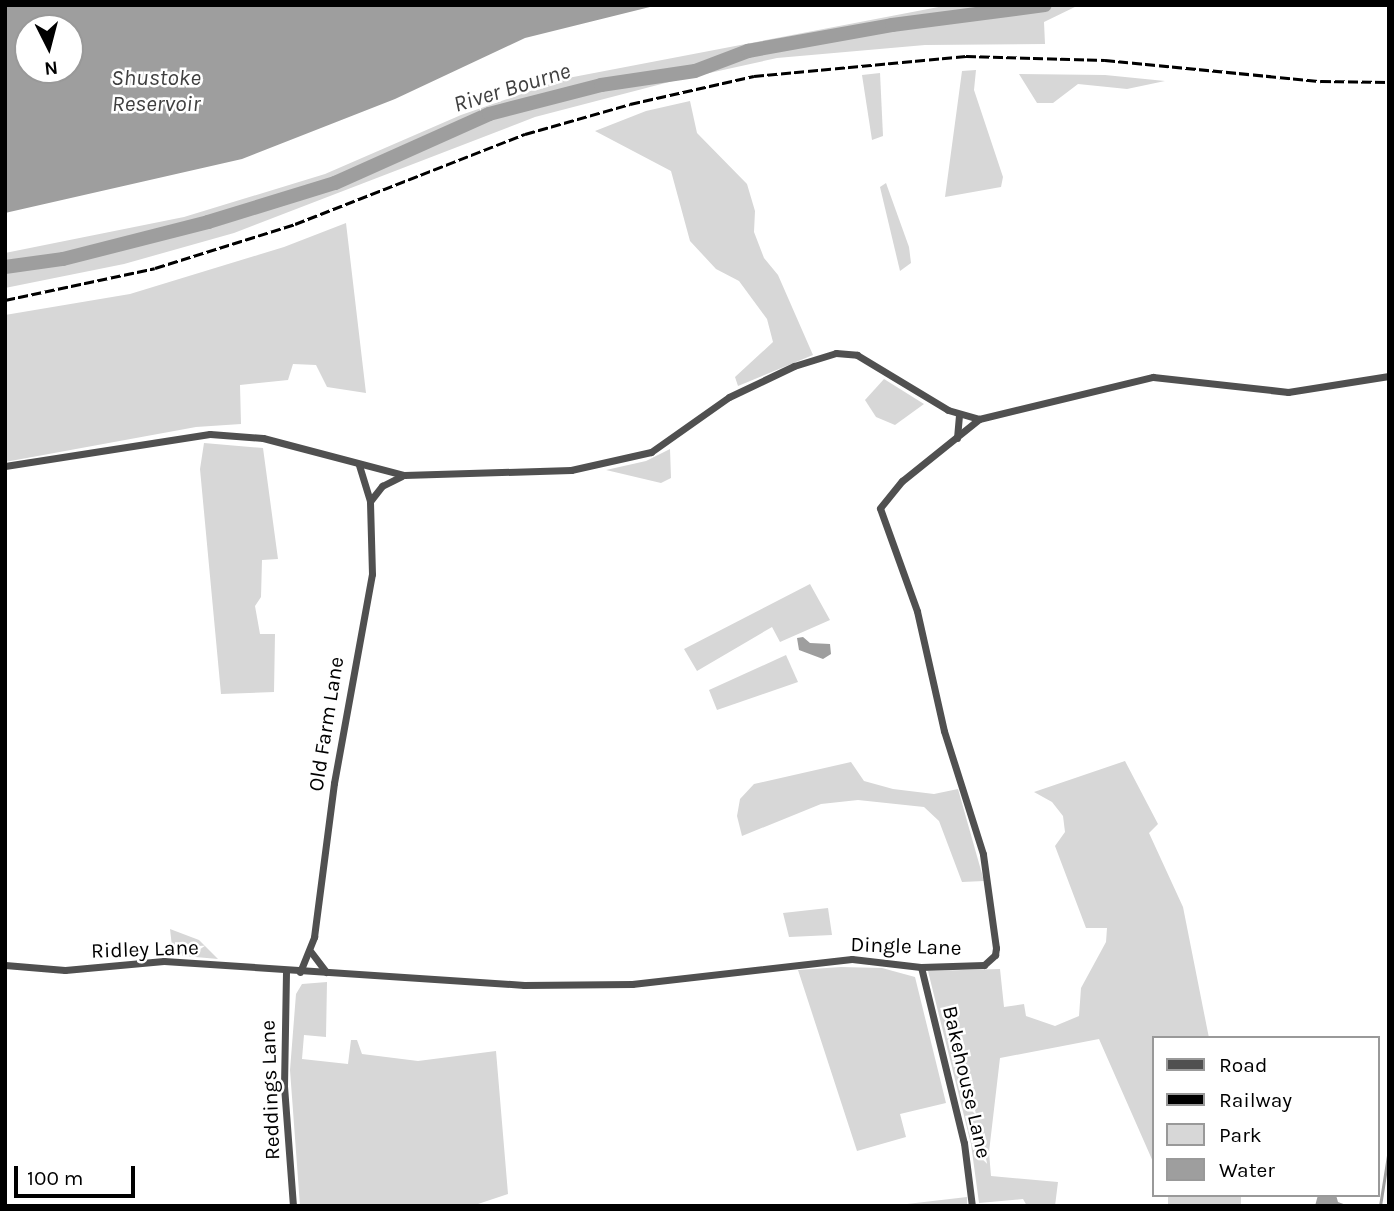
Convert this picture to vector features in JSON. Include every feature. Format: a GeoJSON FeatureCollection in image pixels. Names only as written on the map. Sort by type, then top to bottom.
{"type":"FeatureCollection","features":[{"type":"Feature","properties":{"kind":"street"},"geometry":{"type":"LineString","coordinates":[[5,466],[210,434],[264,438],[404,475],[536,474],[639,457],[729,397],[794,366],[836,353],[857,355],[959,415],[979,419],[1153,377],[1288,392],[1389,376]]}},
{"type":"Feature","properties":{"kind":"street"},"geometry":{"type":"LineString","coordinates":[[957,438],[959,415]]}},
{"type":"Feature","properties":{"kind":"street","name":"Dingle Lane"},"geometry":{"type":"LineString","coordinates":[[286,972],[326,972],[524,985],[632,984],[852,959],[921,967],[984,965],[995,955],[983,854],[944,731],[917,611],[880,512],[892,489],[979,419]]}},
{"type":"Feature","properties":{"kind":"street","name":"Old Farm Lane"},"geometry":{"type":"LineString","coordinates":[[300,972],[311,952],[334,783],[372,574],[370,501],[359,465]]}},
{"type":"Feature","properties":{"kind":"street"},"geometry":{"type":"LineString","coordinates":[[370,501],[382,486],[404,475]]}},
{"type":"Feature","properties":{"kind":"street"},"geometry":{"type":"LineString","coordinates":[[311,952],[326,972]]}},
{"type":"Feature","properties":{"kind":"street","name":"Ridley Lane"},"geometry":{"type":"LineString","coordinates":[[5,965],[65,970],[164,961],[286,972]]}},
{"type":"Feature","properties":{"kind":"street","name":"Bakehouse Lane"},"geometry":{"type":"LineString","coordinates":[[921,967],[962,1133],[972,1206]]}},
{"type":"Feature","properties":{"kind":"street","name":"Reddings Lane"},"geometry":{"type":"LineString","coordinates":[[286,972],[284,1086],[293,1206]]}},
{"type":"Feature","properties":{"kind":"green space"},"geometry":{"type":"Polygon","coordinates":[[[949,5],[1079,5],[1044,22],[1045,44],[925,45],[777,58],[673,81],[535,117],[234,233],[124,264],[5,288],[5,253],[184,217],[325,174],[461,115],[568,78],[949,5]]]}},
{"type":"Feature","properties":{"kind":"green space"},"geometry":{"type":"Polygon","coordinates":[[[976,70],[974,90],[1003,177],[1001,187],[945,197],[962,71],[976,70]]]}},
{"type":"Feature","properties":{"kind":"green space"},"geometry":{"type":"Polygon","coordinates":[[[880,73],[883,136],[872,140],[862,75],[880,73]]]}},
{"type":"Feature","properties":{"kind":"green space"},"geometry":{"type":"Polygon","coordinates":[[[1019,74],[1105,75],[1165,81],[1127,89],[1078,84],[1053,103],[1037,103],[1019,74]]]}},
{"type":"Feature","properties":{"kind":"green space"},"geometry":{"type":"Polygon","coordinates":[[[690,101],[697,133],[747,184],[755,211],[754,232],[764,258],[778,275],[813,355],[738,386],[735,377],[773,342],[767,319],[739,281],[716,269],[690,241],[671,171],[595,131],[646,111],[690,101]]]}},
{"type":"Feature","properties":{"kind":"green space"},"geometry":{"type":"Polygon","coordinates":[[[886,183],[909,247],[911,263],[900,271],[880,187],[886,183]]]}},
{"type":"Feature","properties":{"kind":"green space"},"geometry":{"type":"Polygon","coordinates":[[[346,223],[366,393],[327,387],[316,365],[293,364],[288,380],[240,385],[241,424],[196,427],[5,462],[5,315],[130,294],[284,247],[346,223]]]}},
{"type":"Feature","properties":{"kind":"green space"},"geometry":{"type":"Polygon","coordinates":[[[884,379],[924,404],[895,425],[876,417],[865,400],[884,379]]]}},
{"type":"Feature","properties":{"kind":"green space"},"geometry":{"type":"Polygon","coordinates":[[[204,443],[263,448],[278,559],[262,560],[261,597],[255,606],[260,634],[275,634],[274,692],[221,694],[200,469],[204,443]]]}},
{"type":"Feature","properties":{"kind":"green space"},"geometry":{"type":"Polygon","coordinates":[[[670,449],[671,478],[661,483],[606,470],[646,461],[670,449]]]}},
{"type":"Feature","properties":{"kind":"green space"},"geometry":{"type":"Polygon","coordinates":[[[810,584],[830,620],[780,642],[772,627],[697,671],[684,649],[810,584]]]}},
{"type":"Feature","properties":{"kind":"green space"},"geometry":{"type":"Polygon","coordinates":[[[786,655],[798,682],[717,710],[709,690],[786,655]]]}},
{"type":"Feature","properties":{"kind":"green space"},"geometry":{"type":"Polygon","coordinates":[[[1125,761],[1158,824],[1149,833],[1183,907],[1209,1036],[1152,1036],[1152,1159],[1099,1039],[1000,1058],[989,1152],[991,1176],[1058,1182],[1055,1206],[1027,1206],[1023,1199],[979,1203],[971,1144],[928,971],[1000,969],[1004,1007],[1024,1004],[1026,1016],[1055,1026],[1079,1016],[1081,988],[1106,942],[1107,928],[1086,928],[1055,846],[1065,832],[1063,816],[1052,802],[1034,792],[1125,761]]]}},
{"type":"Feature","properties":{"kind":"green space"},"geometry":{"type":"Polygon","coordinates":[[[851,762],[864,781],[893,789],[934,794],[958,789],[984,881],[962,882],[939,821],[924,807],[858,800],[821,804],[742,836],[737,816],[740,799],[754,784],[851,762]]]}},
{"type":"Feature","properties":{"kind":"green space"},"geometry":{"type":"Polygon","coordinates":[[[828,908],[832,935],[789,937],[783,913],[828,908]]]}},
{"type":"Feature","properties":{"kind":"green space"},"geometry":{"type":"Polygon","coordinates":[[[170,929],[199,940],[218,959],[173,955],[170,929]]]}},
{"type":"Feature","properties":{"kind":"green space"},"geometry":{"type":"Polygon","coordinates":[[[882,968],[915,977],[946,1103],[900,1114],[906,1137],[857,1151],[798,970],[882,968]]]}},
{"type":"Feature","properties":{"kind":"green space"},"geometry":{"type":"Polygon","coordinates":[[[327,982],[326,1037],[304,1035],[302,1059],[348,1064],[351,1040],[357,1040],[362,1054],[418,1061],[496,1051],[508,1194],[472,1206],[300,1206],[290,1070],[296,994],[302,984],[327,982]]]}},
{"type":"Feature","properties":{"kind":"green space"},"geometry":{"type":"Polygon","coordinates":[[[967,1197],[967,1206],[907,1206],[907,1204],[967,1197]]]}},
{"type":"Feature","properties":{"kind":"green space"},"geometry":{"type":"Polygon","coordinates":[[[1168,1197],[1241,1197],[1241,1206],[1168,1206],[1168,1197]]]}},
{"type":"Feature","properties":{"kind":"water","name":"Shustoke Reservoir"},"geometry":{"type":"Polygon","coordinates":[[[5,5],[658,5],[525,38],[395,99],[242,159],[5,213],[5,5]]]}},
{"type":"Feature","properties":{"kind":"water"},"geometry":{"type":"Polygon","coordinates":[[[803,637],[810,643],[830,644],[831,654],[823,659],[799,650],[797,638],[803,637]]]}},
{"type":"Feature","properties":{"kind":"water"},"geometry":{"type":"Polygon","coordinates":[[[1317,1197],[1337,1197],[1338,1202],[1349,1206],[1315,1206],[1317,1197]]]}},
{"type":"Feature","properties":{"kind":"waterway","name":"River Bourne"},"geometry":{"type":"LineString","coordinates":[[5,267],[63,259],[208,222],[335,183],[489,114],[601,85],[695,71],[748,51],[892,25],[1045,5]]}},
{"type":"Feature","properties":{"kind":"waterway"},"geometry":{"type":"LineString","coordinates":[[1380,1206],[1389,1149]]}},
{"type":"Feature","properties":{"kind":"railway"},"geometry":{"type":"LineString","coordinates":[[5,300],[155,268],[295,224],[525,134],[630,104],[754,76],[966,56],[1105,60],[1321,81],[1389,82]]}}]}
